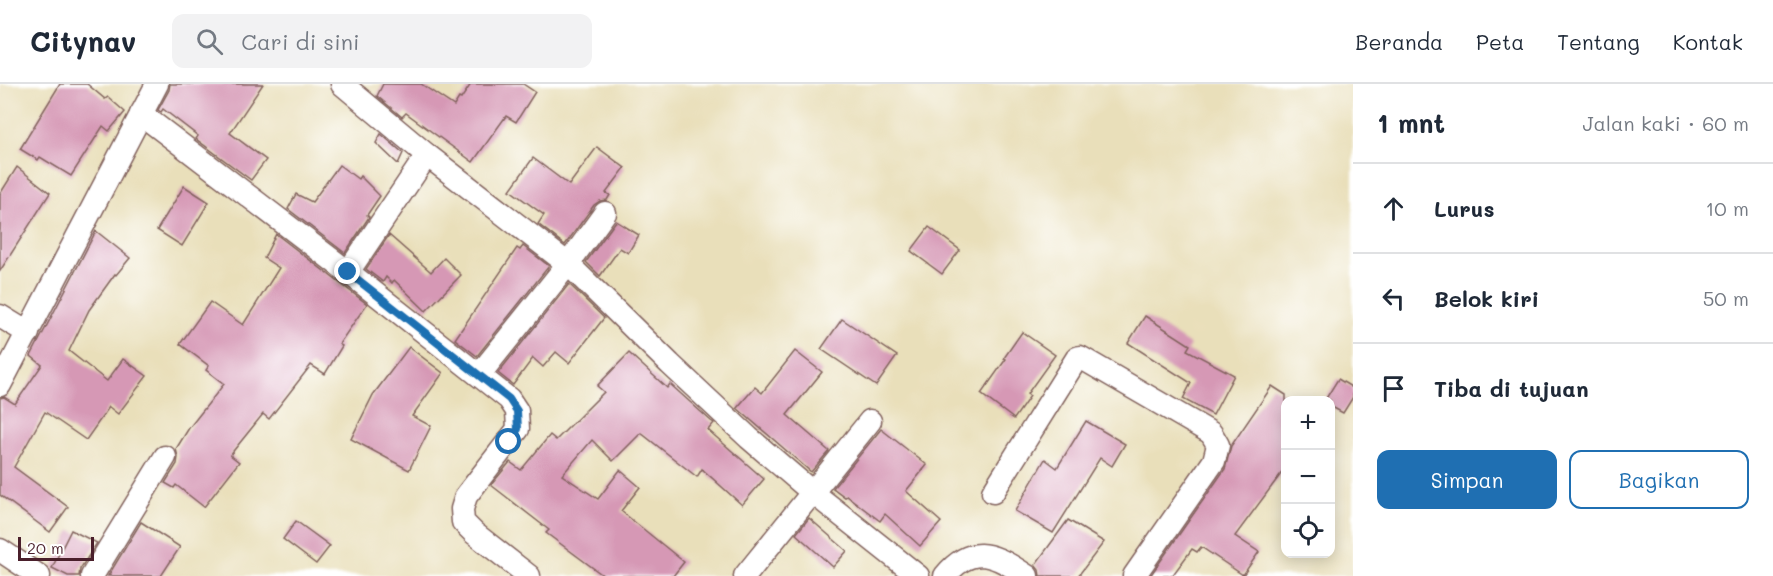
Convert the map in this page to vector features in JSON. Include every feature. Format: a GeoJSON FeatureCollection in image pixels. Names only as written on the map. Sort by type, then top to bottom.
{"type":"FeatureCollection","features":[{"type":"Feature","properties":{"kind":"street"},"geometry":{"type":"LineString","coordinates":[[0,385],[157,84]]}},
{"type":"Feature","properties":{"kind":"street"},"geometry":{"type":"LineString","coordinates":[[342,84],[427,155],[568,264],[740,429],[813,492],[918,576]]}},
{"type":"Feature","properties":{"kind":"street"},"geometry":{"type":"LineString","coordinates":[[141,114],[348,272],[509,399],[517,411],[518,429],[466,496],[462,509],[463,522],[529,576]]}},
{"type":"Feature","properties":{"kind":"street"},"geometry":{"type":"LineString","coordinates":[[348,272],[427,155]]}},
{"type":"Feature","properties":{"kind":"street"},"geometry":{"type":"LineString","coordinates":[[479,375],[568,264],[605,213]]}},
{"type":"Feature","properties":{"kind":"street"},"geometry":{"type":"LineString","coordinates":[[0,316],[28,333]]}},
{"type":"Feature","properties":{"kind":"street"},"geometry":{"type":"LineString","coordinates":[[993,492],[1077,358],[1080,357],[1211,433],[1218,445],[1214,461],[1134,576]]}},
{"type":"Feature","properties":{"kind":"street"},"geometry":{"type":"LineString","coordinates":[[746,576],[870,421]]}},
{"type":"Feature","properties":{"kind":"street"},"geometry":{"type":"LineString","coordinates":[[92,576],[165,457]]}},
{"type":"Feature","properties":{"kind":"street"},"geometry":{"type":"LineString","coordinates":[[0,550],[39,576]]}},
{"type":"Feature","properties":{"kind":"street"},"geometry":{"type":"LineString","coordinates":[[945,576],[963,558],[979,555],[994,557],[1027,576]]}},
{"type":"Feature","properties":{"kind":"building"},"geometry":{"type":"Polygon","coordinates":[[[60,84],[87,84],[105,99],[108,97],[125,112],[109,131],[103,126],[71,176],[40,157],[38,160],[20,149],[60,84]]]}},
{"type":"Feature","properties":{"kind":"building"},"geometry":{"type":"Polygon","coordinates":[[[170,84],[263,84],[230,133],[266,160],[251,180],[196,139],[198,136],[163,109],[161,112],[158,110],[170,84]]]}},
{"type":"Feature","properties":{"kind":"building"},"geometry":{"type":"Polygon","coordinates":[[[383,84],[421,84],[454,106],[471,84],[523,84],[535,92],[516,122],[506,116],[473,162],[406,113],[402,117],[377,96],[383,84]]]}},
{"type":"Feature","properties":{"kind":"building"},"geometry":{"type":"Polygon","coordinates":[[[381,134],[403,153],[398,164],[376,143],[381,134]]]}},
{"type":"Feature","properties":{"kind":"building"},"geometry":{"type":"Polygon","coordinates":[[[597,147],[625,168],[606,193],[610,195],[607,200],[594,205],[565,245],[538,224],[544,215],[510,190],[533,158],[569,185],[597,147]]]}},
{"type":"Feature","properties":{"kind":"building"},"geometry":{"type":"Polygon","coordinates":[[[339,165],[358,179],[360,176],[380,196],[345,253],[288,209],[296,194],[312,202],[339,165]]]}},
{"type":"Feature","properties":{"kind":"building"},"geometry":{"type":"Polygon","coordinates":[[[17,167],[50,193],[0,271],[0,194],[17,167]]]}},
{"type":"Feature","properties":{"kind":"building"},"geometry":{"type":"Polygon","coordinates":[[[184,186],[209,202],[182,246],[157,230],[184,186]]]}},
{"type":"Feature","properties":{"kind":"building"},"geometry":{"type":"Polygon","coordinates":[[[616,221],[639,235],[628,253],[620,248],[600,276],[586,262],[616,221]]]}},
{"type":"Feature","properties":{"kind":"building"},"geometry":{"type":"Polygon","coordinates":[[[929,227],[960,250],[942,274],[911,251],[929,227]]]}},
{"type":"Feature","properties":{"kind":"building"},"geometry":{"type":"Polygon","coordinates":[[[96,231],[130,258],[115,274],[89,310],[69,351],[107,381],[123,359],[147,376],[118,414],[109,407],[86,440],[45,412],[14,467],[68,507],[50,532],[0,495],[0,398],[4,397],[15,404],[42,365],[31,356],[96,231]]]}},
{"type":"Feature","properties":{"kind":"building"},"geometry":{"type":"Polygon","coordinates":[[[276,234],[367,304],[339,344],[342,346],[325,374],[311,365],[269,419],[263,414],[230,455],[239,462],[204,507],[176,485],[174,488],[165,483],[177,464],[176,449],[189,428],[224,384],[206,370],[209,366],[180,344],[210,302],[243,325],[279,268],[264,258],[276,234]]]}},
{"type":"Feature","properties":{"kind":"building"},"geometry":{"type":"Polygon","coordinates":[[[389,235],[431,272],[444,258],[461,275],[426,311],[394,280],[392,283],[386,277],[383,282],[366,269],[389,235]]]}},
{"type":"Feature","properties":{"kind":"building"},"geometry":{"type":"Polygon","coordinates":[[[523,246],[549,266],[477,356],[455,339],[517,248],[520,250],[523,246]]]}},
{"type":"Feature","properties":{"kind":"building"},"geometry":{"type":"Polygon","coordinates":[[[569,284],[604,318],[569,363],[556,352],[543,367],[533,358],[513,385],[498,373],[569,284]]]}},
{"type":"Feature","properties":{"kind":"building"},"geometry":{"type":"Polygon","coordinates":[[[1145,316],[1190,345],[1187,350],[1234,375],[1213,415],[1183,399],[1191,383],[1128,343],[1145,316]]]}},
{"type":"Feature","properties":{"kind":"building"},"geometry":{"type":"Polygon","coordinates":[[[842,319],[897,356],[876,386],[821,349],[842,319]]]}},
{"type":"Feature","properties":{"kind":"building"},"geometry":{"type":"Polygon","coordinates":[[[1022,332],[1055,355],[1027,394],[1030,396],[1014,419],[981,394],[1022,332]]]}},
{"type":"Feature","properties":{"kind":"building"},"geometry":{"type":"Polygon","coordinates":[[[409,347],[443,373],[412,416],[431,426],[409,470],[351,439],[373,395],[409,347]]]}},
{"type":"Feature","properties":{"kind":"building"},"geometry":{"type":"Polygon","coordinates":[[[795,351],[822,372],[787,415],[829,451],[811,472],[737,408],[755,387],[762,393],[795,351]]]}},
{"type":"Feature","properties":{"kind":"building"},"geometry":{"type":"Polygon","coordinates":[[[629,353],[667,388],[670,384],[714,423],[708,430],[764,479],[742,505],[702,469],[697,477],[641,433],[613,461],[592,440],[562,475],[598,499],[620,470],[640,487],[621,511],[684,562],[673,576],[604,576],[546,533],[549,530],[491,485],[510,462],[521,470],[550,435],[556,440],[604,392],[597,386],[629,353]]]}},
{"type":"Feature","properties":{"kind":"building"},"geometry":{"type":"Polygon","coordinates":[[[1338,379],[1353,388],[1353,397],[1343,413],[1335,409],[1335,396],[1327,396],[1338,379]]]}},
{"type":"Feature","properties":{"kind":"building"},"geometry":{"type":"Polygon","coordinates":[[[1272,386],[1286,395],[1281,396],[1281,474],[1235,536],[1259,552],[1243,575],[1201,547],[1197,552],[1192,549],[1172,576],[1150,576],[1225,469],[1231,446],[1272,386]]]}},
{"type":"Feature","properties":{"kind":"building"},"geometry":{"type":"Polygon","coordinates":[[[1086,421],[1125,444],[1112,466],[1100,458],[1053,533],[1015,511],[1045,459],[1057,468],[1086,421]]]}},
{"type":"Feature","properties":{"kind":"building"},"geometry":{"type":"Polygon","coordinates":[[[881,429],[927,465],[906,491],[941,522],[920,546],[885,514],[880,521],[833,488],[881,429]]]}},
{"type":"Feature","properties":{"kind":"building"},"geometry":{"type":"Polygon","coordinates":[[[809,518],[847,551],[833,567],[796,534],[809,518]]]}},
{"type":"Feature","properties":{"kind":"building"},"geometry":{"type":"Polygon","coordinates":[[[1068,520],[1104,542],[1078,576],[1040,576],[1035,565],[1068,520]]]}},
{"type":"Feature","properties":{"kind":"building"},"geometry":{"type":"Polygon","coordinates":[[[296,521],[330,546],[316,564],[283,539],[296,521]]]}},
{"type":"Feature","properties":{"kind":"building"},"geometry":{"type":"Polygon","coordinates":[[[141,522],[180,547],[161,576],[108,576],[141,522]]]}},
{"type":"Feature","properties":{"kind":"building"},"geometry":{"type":"Polygon","coordinates":[[[71,530],[97,543],[80,569],[79,576],[68,576],[52,568],[71,530]]]}},
{"type":"Feature","properties":{"kind":"route"},"geometry":{"type":"LineString","coordinates":[[348,272],[509,399],[517,411],[518,429],[509,442]]}}]}
